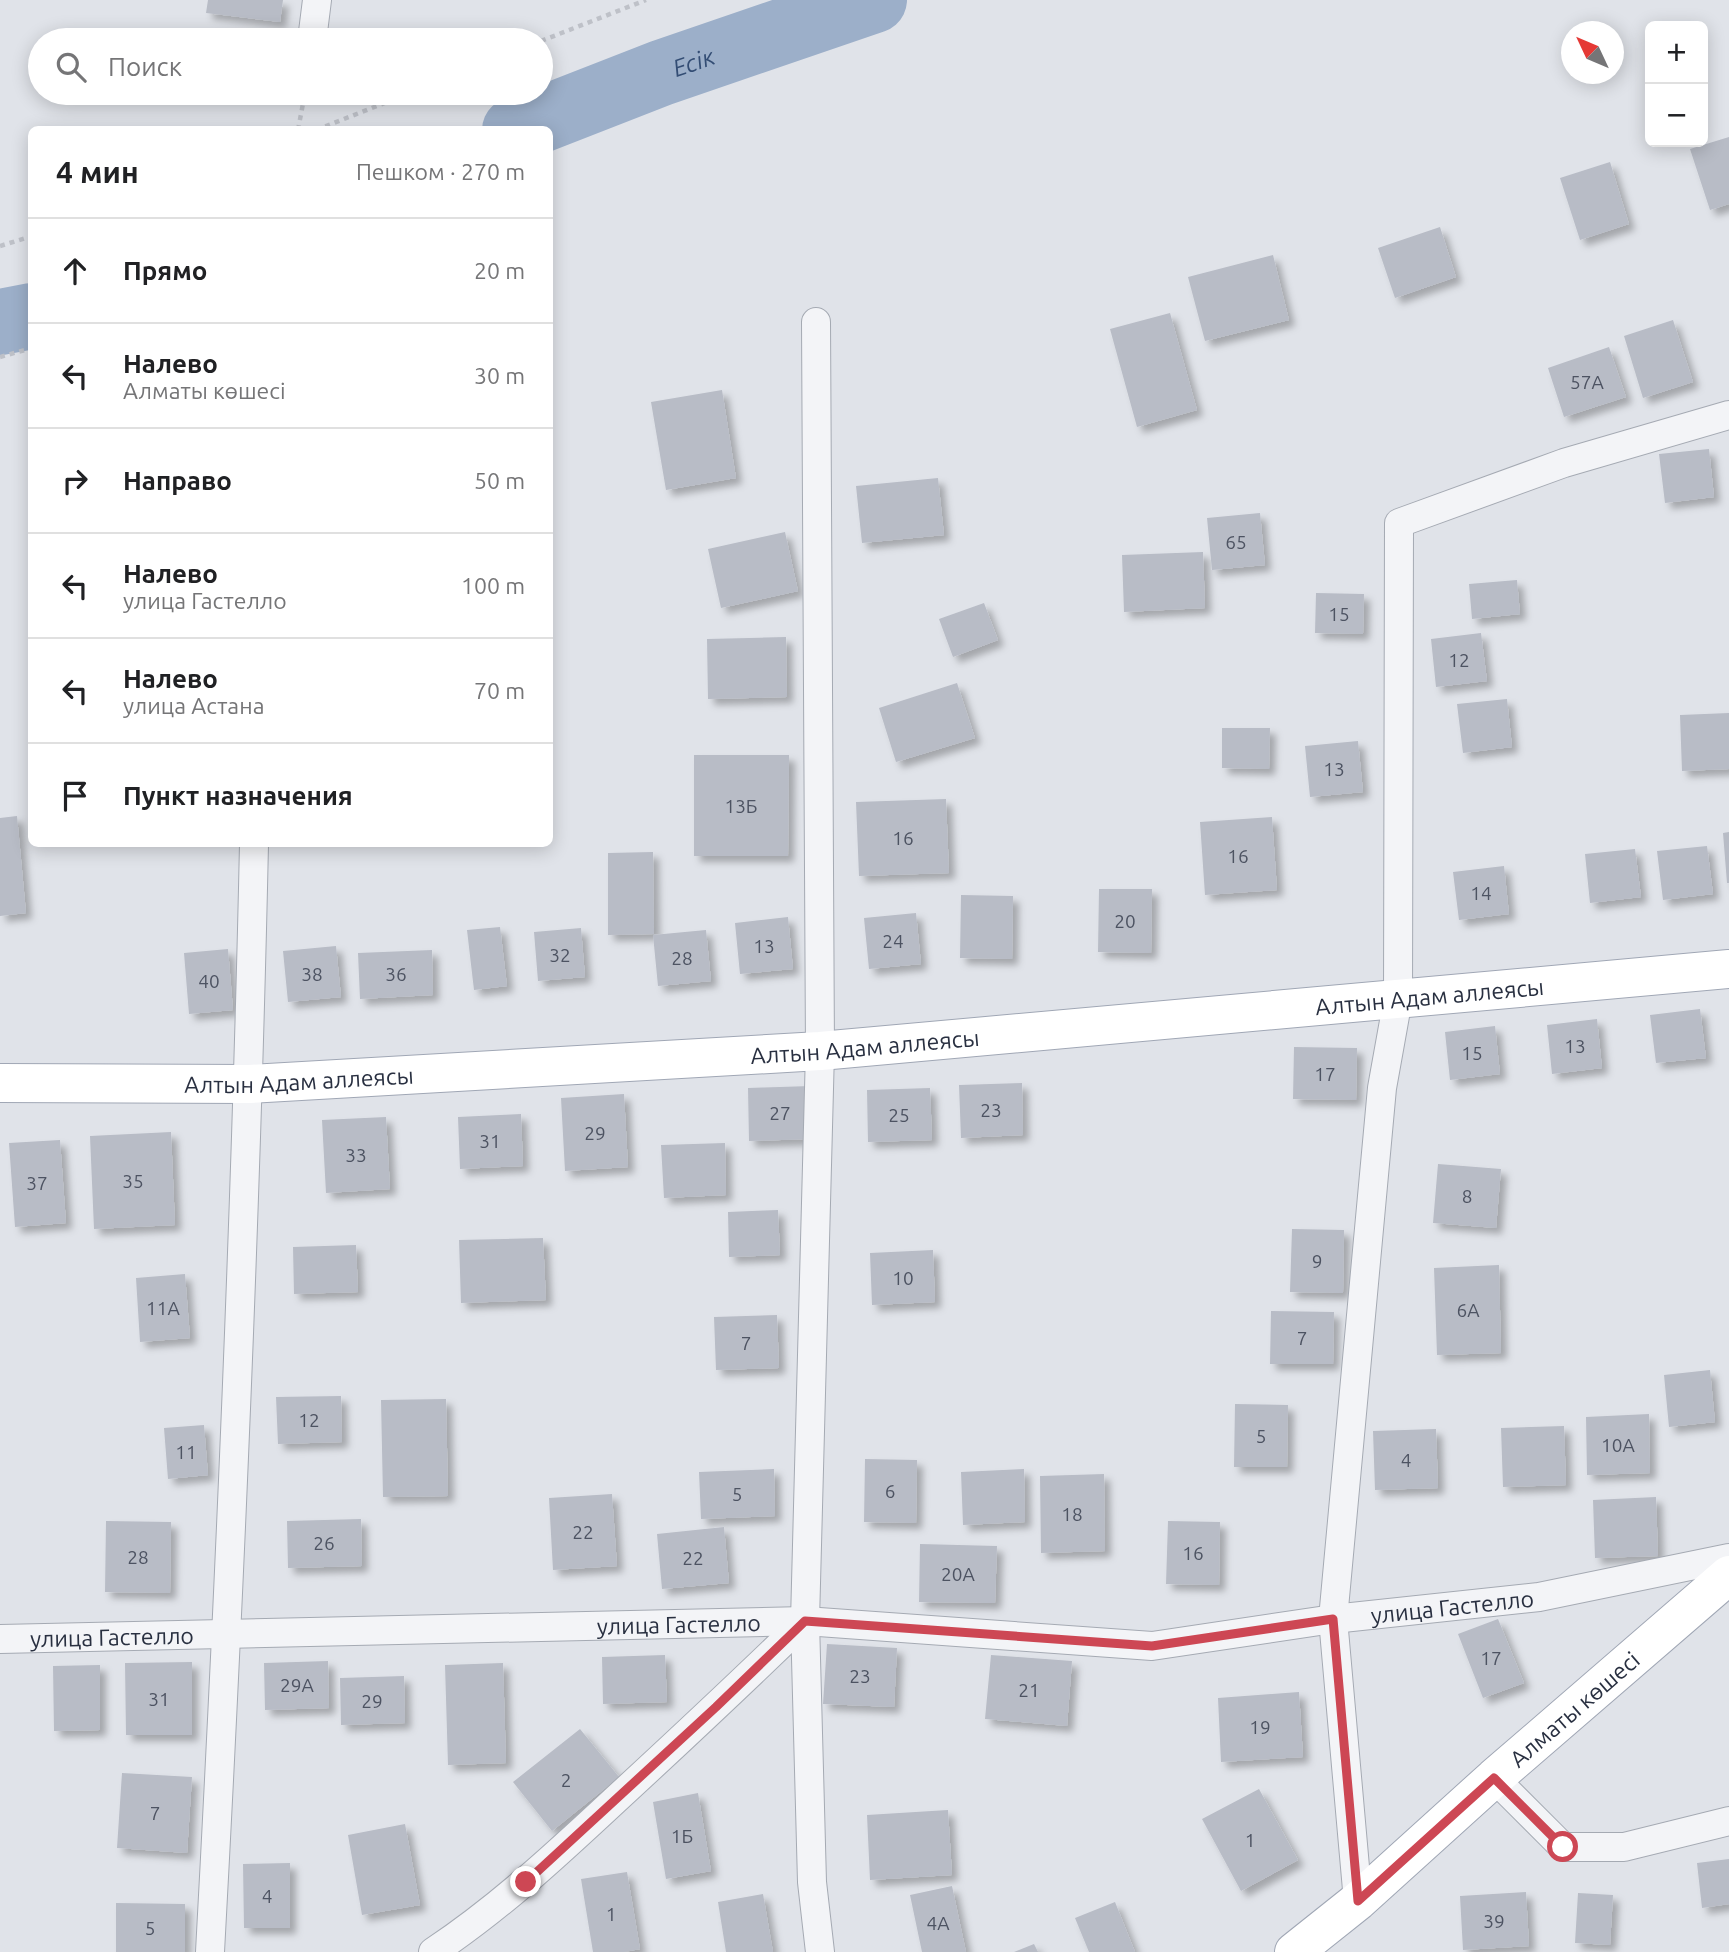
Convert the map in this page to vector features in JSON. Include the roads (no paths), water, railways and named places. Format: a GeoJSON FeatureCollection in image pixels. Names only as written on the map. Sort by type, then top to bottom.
{"type":"FeatureCollection","features":[{"type":"Feature","properties":{"kind":"main road","name":"Алтын Адам аллеясы"},"geometry":{"type":"LineString","coordinates":[[0,1083],[248,1084],[820,1051],[1729,968]]}},
{"type":"Feature","properties":{"kind":"main road","name":"Алматы көшесі"},"geometry":{"type":"LineString","coordinates":[[1294,1952],[1358,1901],[1494,1778],[1729,1575]]}},
{"type":"Feature","properties":{"kind":"street"},"geometry":{"type":"LineString","coordinates":[[314,28],[317,0]]}},
{"type":"Feature","properties":{"kind":"street"},"geometry":{"type":"LineString","coordinates":[[816,322],[820,1051],[805,1621],[812,1882],[820,1952]]}},
{"type":"Feature","properties":{"kind":"street"},"geometry":{"type":"LineString","coordinates":[[1358,1901],[1333,1619],[1382,1088],[1398,999],[1399,523],[1564,463],[1729,415]]}},
{"type":"Feature","properties":{"kind":"street"},"geometry":{"type":"LineString","coordinates":[[210,1952],[227,1634],[248,1084],[254,847]]}},
{"type":"Feature","properties":{"kind":"street","name":"улица Гастелло"},"geometry":{"type":"LineString","coordinates":[[0,1639],[805,1621],[1152,1646],[1333,1619],[1539,1597],[1729,1558]]}},
{"type":"Feature","properties":{"kind":"street"},"geometry":{"type":"LineString","coordinates":[[433,1952],[472,1926],[526,1882],[805,1621]]}},
{"type":"Feature","properties":{"kind":"street"},"geometry":{"type":"LineString","coordinates":[[1494,1778],[1563,1847],[1624,1847],[1729,1821]]}},
{"type":"Feature","properties":{"kind":"waterway","name":"Есік"},"geometry":{"type":"LineString","coordinates":[[525,126],[661,73],[874,0]]}},
{"type":"Feature","properties":{"kind":"waterway","name":"Есік"},"geometry":{"type":"LineString","coordinates":[[0,322],[28,317]]}}]}
